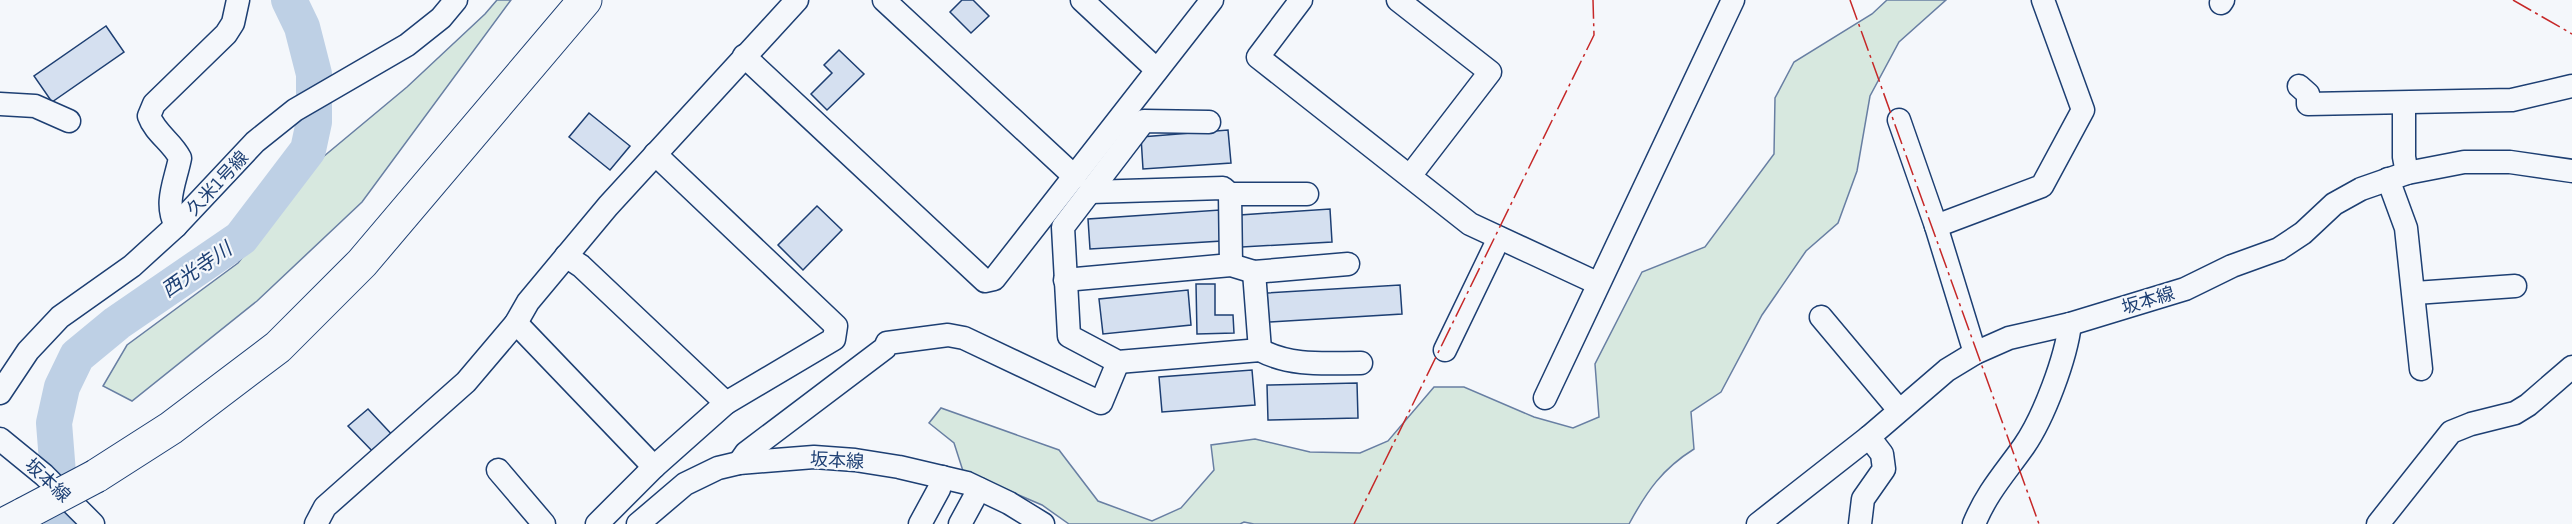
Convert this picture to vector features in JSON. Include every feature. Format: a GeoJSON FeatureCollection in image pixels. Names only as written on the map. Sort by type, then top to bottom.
{"type":"FeatureCollection","features":[{"type":"Feature","properties":{"kind":"highway"},"geometry":{"type":"LineString","coordinates":[[90,467],[272,323],[349,249],[559,0]]}},
{"type":"Feature","properties":{"kind":"highway"},"geometry":{"type":"LineString","coordinates":[[11,508],[171,428],[278,347],[362,263],[585,0]]}},
{"type":"Feature","properties":{"kind":"street"},"geometry":{"type":"LineString","coordinates":[[176,226],[170,213],[180,158],[175,148],[153,126],[149,116],[154,104],[226,34],[233,23],[238,0]]}},
{"type":"Feature","properties":{"kind":"street","name":"久米1号線"},"geometry":{"type":"LineString","coordinates":[[0,393],[28,351],[60,317],[132,267],[176,226],[255,142],[295,110],[406,45],[441,18],[456,0]]}},
{"type":"Feature","properties":{"kind":"street"},"geometry":{"type":"LineString","coordinates":[[316,524],[325,507],[466,382],[516,323],[528,302],[566,256],[655,154],[797,0]]}},
{"type":"Feature","properties":{"kind":"street"},"geometry":{"type":"LineString","coordinates":[[884,0],[1082,185],[1223,188],[1230,194],[1307,194]]}},
{"type":"Feature","properties":{"kind":"street"},"geometry":{"type":"LineString","coordinates":[[1082,0],[1157,70]]}},
{"type":"Feature","properties":{"kind":"street"},"geometry":{"type":"LineString","coordinates":[[1212,0],[1157,70],[1082,185],[1062,227],[1069,336],[1118,362],[1260,350],[1275,358],[1294,363],[1361,363]]}},
{"type":"Feature","properties":{"kind":"street"},"geometry":{"type":"LineString","coordinates":[[1301,0],[1258,57],[1470,224],[1597,284]]}},
{"type":"Feature","properties":{"kind":"street"},"geometry":{"type":"LineString","coordinates":[[1398,0],[1490,72],[1410,176]]}},
{"type":"Feature","properties":{"kind":"street"},"geometry":{"type":"LineString","coordinates":[[1545,398],[1732,0]]}},
{"type":"Feature","properties":{"kind":"street"},"geometry":{"type":"LineString","coordinates":[[1936,226],[2042,186],[2083,110],[2043,0]]}},
{"type":"Feature","properties":{"kind":"street"},"geometry":{"type":"LineString","coordinates":[[744,56],[985,281],[994,279],[1144,121],[1209,122]]}},
{"type":"Feature","properties":{"kind":"street"},"geometry":{"type":"LineString","coordinates":[[2299,86],[2308,94],[2308,104],[2512,100],[2572,86]]}},
{"type":"Feature","properties":{"kind":"street"},"geometry":{"type":"LineString","coordinates":[[2404,103],[2404,158],[2397,176],[2415,293],[2421,369]]}},
{"type":"Feature","properties":{"kind":"street"},"geometry":{"type":"LineString","coordinates":[[0,104],[35,106],[69,121]]}},
{"type":"Feature","properties":{"kind":"street"},"geometry":{"type":"LineString","coordinates":[[1899,120],[1936,226],[1975,353]]}},
{"type":"Feature","properties":{"kind":"street"},"geometry":{"type":"LineString","coordinates":[[597,524],[654,467],[726,403],[834,339],[836,326],[655,154]]}},
{"type":"Feature","properties":{"kind":"street","name":"坂本線"},"geometry":{"type":"LineString","coordinates":[[1758,524],[1869,437],[1947,370],[1975,353],[2009,338],[2070,324],[2185,289],[2232,266],[2279,249],[2303,233],[2334,204],[2361,189],[2397,176],[2475,162],[2510,162],[2572,171]]}},
{"type":"Feature","properties":{"kind":"street"},"geometry":{"type":"LineString","coordinates":[[1230,194],[1231,265]]}},
{"type":"Feature","properties":{"kind":"street"},"geometry":{"type":"LineString","coordinates":[[1446,350],[1499,238]]}},
{"type":"Feature","properties":{"kind":"street"},"geometry":{"type":"LineString","coordinates":[[566,256],[581,266],[726,403]]}},
{"type":"Feature","properties":{"kind":"street"},"geometry":{"type":"LineString","coordinates":[[1065,280],[1231,265],[1254,272],[1348,264]]}},
{"type":"Feature","properties":{"kind":"street"},"geometry":{"type":"LineString","coordinates":[[1254,272],[1260,350]]}},
{"type":"Feature","properties":{"kind":"street"},"geometry":{"type":"LineString","coordinates":[[2415,293],[2515,286]]}},
{"type":"Feature","properties":{"kind":"street"},"geometry":{"type":"LineString","coordinates":[[1821,317],[1899,410]]}},
{"type":"Feature","properties":{"kind":"street"},"geometry":{"type":"LineString","coordinates":[[516,323],[654,467]]}},
{"type":"Feature","properties":{"kind":"street"},"geometry":{"type":"LineString","coordinates":[[1974,524],[1983,501],[2025,446],[2039,422],[2068,342],[2070,324]]}},
{"type":"Feature","properties":{"kind":"street"},"geometry":{"type":"LineString","coordinates":[[739,463],[746,453],[885,348],[887,343],[948,335],[964,338],[1101,403],[1118,362]]}},
{"type":"Feature","properties":{"kind":"street"},"geometry":{"type":"LineString","coordinates":[[2378,524],[2451,432],[2471,424],[2515,414],[2572,367]]}},
{"type":"Feature","properties":{"kind":"street"},"geometry":{"type":"LineString","coordinates":[[1860,524],[1863,499],[1884,469],[1882,454],[1869,437]]}},
{"type":"Feature","properties":{"kind":"street","name":"坂本線"},"geometry":{"type":"LineString","coordinates":[[0,438],[44,475],[86,517]]}},
{"type":"Feature","properties":{"kind":"street","name":"坂本線"},"geometry":{"type":"LineString","coordinates":[[638,524],[685,484],[718,468],[739,463],[814,457],[855,460],[967,483],[1009,503],[1043,524]]}},
{"type":"Feature","properties":{"kind":"street"},"geometry":{"type":"LineString","coordinates":[[498,471],[544,524]]}},
{"type":"Feature","properties":{"kind":"street"},"geometry":{"type":"LineString","coordinates":[[920,524],[939,489],[942,477]]}},
{"type":"Feature","properties":{"kind":"street"},"geometry":{"type":"LineString","coordinates":[[960,524],[979,489]]}},
{"type":"Feature","properties":{"kind":"shaded area"},"geometry":{"type":"Polygon","coordinates":[[[497,0],[511,0],[362,202],[257,301],[132,401],[103,386],[127,345],[238,263],[323,157],[407,87],[497,0]]]}},
{"type":"Feature","properties":{"kind":"shaded area"},"geometry":{"type":"Polygon","coordinates":[[[1887,0],[1946,0],[1899,42],[1870,96],[1857,171],[1838,223],[1806,251],[1762,315],[1721,392],[1691,412],[1694,449],[1656,482],[1629,524],[1254,524],[1244,522],[1240,524],[1069,524],[1042,505],[963,471],[954,443],[929,423],[941,408],[1059,450],[1098,501],[1152,521],[1181,508],[1214,470],[1211,445],[1255,439],[1310,452],[1360,453],[1388,441],[1434,387],[1464,387],[1534,417],[1573,428],[1599,417],[1595,364],[1642,272],[1705,247],[1774,154],[1775,98],[1794,62],[1872,14],[1887,0]]]}},
{"type":"Feature","properties":{"kind":"building"},"geometry":{"type":"Polygon","coordinates":[[[962,0],[973,0],[989,16],[971,33],[950,12],[962,0]]]}},
{"type":"Feature","properties":{"kind":"building"},"geometry":{"type":"Polygon","coordinates":[[[106,26],[124,52],[52,102],[34,76],[106,26]]]}},
{"type":"Feature","properties":{"kind":"building"},"geometry":{"type":"Polygon","coordinates":[[[839,50],[864,74],[827,110],[811,94],[832,73],[824,65],[839,50]]]}},
{"type":"Feature","properties":{"kind":"building"},"geometry":{"type":"Polygon","coordinates":[[[589,113],[630,146],[610,170],[569,137],[589,113]]]}},
{"type":"Feature","properties":{"kind":"building"},"geometry":{"type":"Polygon","coordinates":[[[1228,130],[1231,163],[1143,169],[1141,137],[1228,130]]]}},
{"type":"Feature","properties":{"kind":"building"},"geometry":{"type":"Polygon","coordinates":[[[817,206],[842,230],[803,270],[778,245],[817,206]]]}},
{"type":"Feature","properties":{"kind":"building"},"geometry":{"type":"Polygon","coordinates":[[[1330,209],[1332,242],[1242,247],[1240,215],[1330,209]]]}},
{"type":"Feature","properties":{"kind":"building"},"geometry":{"type":"Polygon","coordinates":[[[1220,210],[1222,241],[1090,249],[1088,219],[1220,210]]]}},
{"type":"Feature","properties":{"kind":"building"},"geometry":{"type":"Polygon","coordinates":[[[1196,284],[1215,284],[1215,315],[1233,315],[1234,333],[1197,334],[1196,284]]]}},
{"type":"Feature","properties":{"kind":"building"},"geometry":{"type":"Polygon","coordinates":[[[1400,285],[1402,314],[1269,322],[1267,293],[1400,285]]]}},
{"type":"Feature","properties":{"kind":"building"},"geometry":{"type":"Polygon","coordinates":[[[1188,290],[1191,325],[1103,334],[1099,299],[1188,290]]]}},
{"type":"Feature","properties":{"kind":"building"},"geometry":{"type":"Polygon","coordinates":[[[1252,370],[1255,405],[1162,412],[1159,377],[1252,370]]]}},
{"type":"Feature","properties":{"kind":"building"},"geometry":{"type":"Polygon","coordinates":[[[1357,383],[1358,418],[1268,420],[1267,385],[1357,383]]]}},
{"type":"Feature","properties":{"kind":"building"},"geometry":{"type":"Polygon","coordinates":[[[368,409],[396,439],[377,456],[348,426],[368,409]]]}},
{"type":"Feature","properties":{"kind":"waterway","name":"西光寺川"},"geometry":{"type":"LineString","coordinates":[[62,524],[54,423],[62,387],[77,356],[117,323],[241,238],[308,150],[314,122],[314,74],[302,27],[289,0]]}},
{"type":"Feature","properties":{"kind":"power"},"geometry":{"type":"LineString","coordinates":[[1354,524],[1594,35],[1593,0]]}},
{"type":"Feature","properties":{"kind":"power"},"geometry":{"type":"LineString","coordinates":[[1850,0],[2039,524]]}},
{"type":"Feature","properties":{"kind":"power"},"geometry":{"type":"LineString","coordinates":[[2513,0],[2572,34]]}}]}
